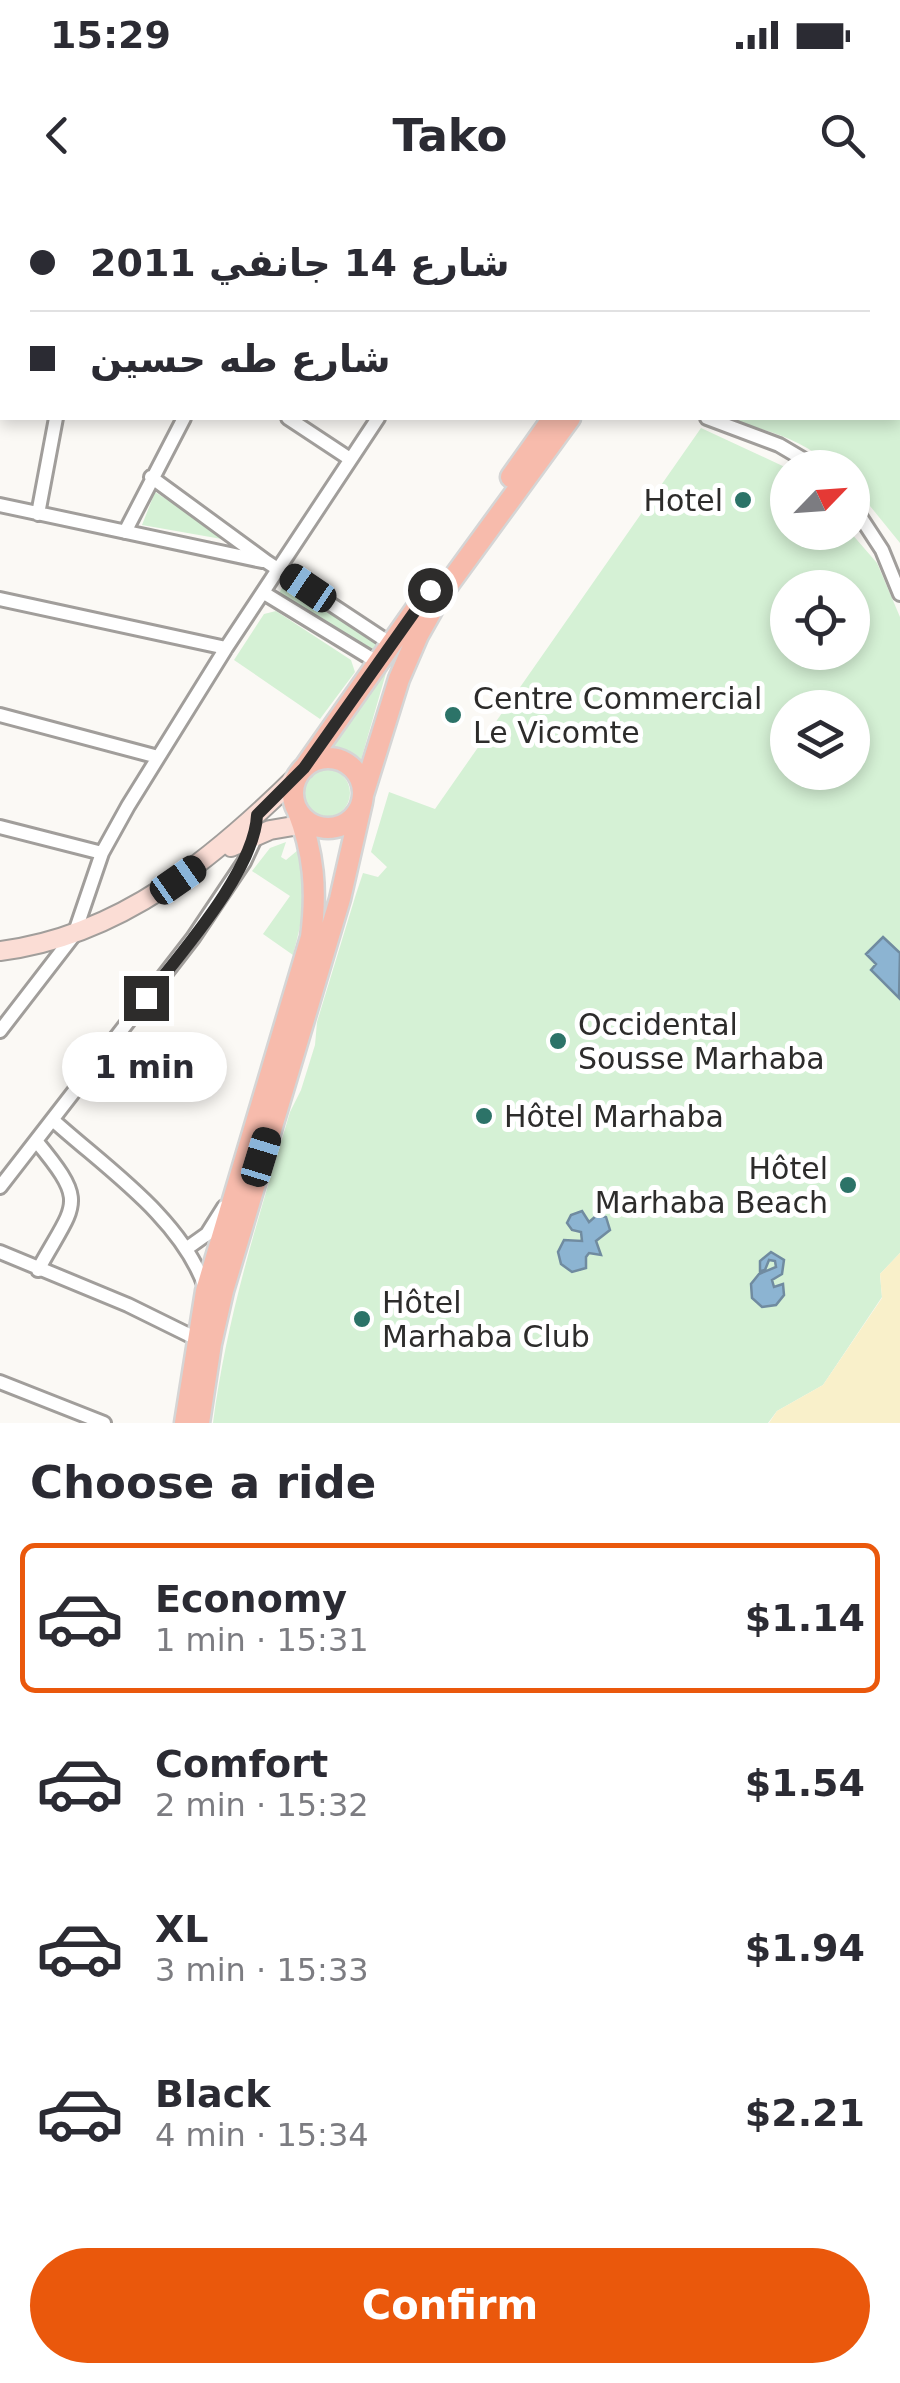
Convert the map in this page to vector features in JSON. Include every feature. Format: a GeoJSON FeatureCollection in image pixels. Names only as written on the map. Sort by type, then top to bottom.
{"type":"FeatureCollection","features":[{"type":"Feature","properties":{"kind":"main road"},"geometry":{"type":"LineString","coordinates":[[0,951],[31,948],[74,935],[138,903],[257,825],[302,771],[552,420]]}},
{"type":"Feature","properties":{"kind":"main road"},"geometry":{"type":"LineString","coordinates":[[200,1423],[223,1290],[340,900],[363,799],[399,679],[440,596],[569,420]]}},
{"type":"Feature","properties":{"kind":"main road"},"geometry":{"type":"LineString","coordinates":[[185,1423],[206,1291],[311,937],[315,877],[304,819],[294,791],[302,771],[325,758],[337,759],[357,772],[363,799],[350,821],[328,828],[304,819],[257,825]]}},
{"type":"Feature","properties":{"kind":"street"},"geometry":{"type":"LineString","coordinates":[[38,514],[56,420]]}},
{"type":"Feature","properties":{"kind":"street"},"geometry":{"type":"LineString","coordinates":[[125,532],[183,420]]}},
{"type":"Feature","properties":{"kind":"street"},"geometry":{"type":"LineString","coordinates":[[291,420],[350,459]]}},
{"type":"Feature","properties":{"kind":"street"},"geometry":{"type":"LineString","coordinates":[[0,1030],[74,935],[102,853],[158,757],[264,593],[274,566],[377,420]]}},
{"type":"Feature","properties":{"kind":"street"},"geometry":{"type":"LineString","coordinates":[[712,420],[789,450]]}},
{"type":"Feature","properties":{"kind":"street"},"geometry":{"type":"LineString","coordinates":[[151,477],[391,644]]}},
{"type":"Feature","properties":{"kind":"street"},"geometry":{"type":"LineString","coordinates":[[0,505],[274,566]]}},
{"type":"Feature","properties":{"kind":"street"},"geometry":{"type":"LineString","coordinates":[[870,532],[900,594]]}},
{"type":"Feature","properties":{"kind":"street"},"geometry":{"type":"LineString","coordinates":[[264,593],[377,662]]}},
{"type":"Feature","properties":{"kind":"street"},"geometry":{"type":"LineString","coordinates":[[0,599],[226,648]]}},
{"type":"Feature","properties":{"kind":"street"},"geometry":{"type":"LineString","coordinates":[[0,715],[158,757]]}},
{"type":"Feature","properties":{"kind":"street"},"geometry":{"type":"LineString","coordinates":[[0,1187],[193,938],[244,862],[257,825]]}},
{"type":"Feature","properties":{"kind":"street"},"geometry":{"type":"LineString","coordinates":[[0,826],[102,853]]}},
{"type":"Feature","properties":{"kind":"street"},"geometry":{"type":"LineString","coordinates":[[54,1121],[152,1210],[197,1265],[206,1291]]}},
{"type":"Feature","properties":{"kind":"street"},"geometry":{"type":"LineString","coordinates":[[37,1142],[66,1177],[72,1207],[38,1270]]}},
{"type":"Feature","properties":{"kind":"street"},"geometry":{"type":"LineString","coordinates":[[186,1249],[207,1234],[236,1189]]}},
{"type":"Feature","properties":{"kind":"street"},"geometry":{"type":"LineString","coordinates":[[0,1252],[128,1305],[197,1339]]}},
{"type":"Feature","properties":{"kind":"street"},"geometry":{"type":"LineString","coordinates":[[0,1382],[104,1423]]}},
{"type":"Feature","properties":{"kind":"green space"},"geometry":{"type":"Polygon","coordinates":[[[724,420],[900,420],[900,543],[870,506],[870,450],[810,450],[778,435],[724,420]]]}},
{"type":"Feature","properties":{"kind":"green space"},"geometry":{"type":"Polygon","coordinates":[[[701,428],[770,460],[770,550],[866,550],[877,563],[900,617],[900,1253],[880,1274],[882,1297],[823,1385],[777,1411],[768,1423],[213,1423],[245,1266],[290,1112],[315,1045],[317,1022],[356,894],[363,873],[378,877],[387,867],[371,852],[389,792],[435,809],[701,428]]]}},
{"type":"Feature","properties":{"kind":"green space"},"geometry":{"type":"Polygon","coordinates":[[[155,492],[233,541],[142,525],[155,492]]]}},
{"type":"Feature","properties":{"kind":"green space"},"geometry":{"type":"Polygon","coordinates":[[[285,583],[380,644],[374,653],[279,593],[285,583]]]}},
{"type":"Feature","properties":{"kind":"green space"},"geometry":{"type":"Polygon","coordinates":[[[276,611],[351,660],[355,672],[320,719],[234,660],[264,614],[276,611]]]}},
{"type":"Feature","properties":{"kind":"green space"},"geometry":{"type":"Polygon","coordinates":[[[388,666],[359,767],[345,755],[328,750],[388,666]]]}},
{"type":"Feature","properties":{"kind":"green space"},"geometry":{"type":"Polygon","coordinates":[[[326,769],[343,776],[350,793],[343,810],[326,817],[309,810],[302,793],[309,776],[326,769]]]}},
{"type":"Feature","properties":{"kind":"green space"},"geometry":{"type":"Polygon","coordinates":[[[286,842],[281,857],[286,860],[298,850],[305,889],[293,955],[263,934],[290,896],[252,871],[270,848],[286,842]]]}},
{"type":"Feature","properties":{"kind":"sand"},"geometry":{"type":"Polygon","coordinates":[[[900,1253],[900,1423],[769,1423],[777,1411],[823,1385],[882,1298],[880,1274],[900,1253]]]}},
{"type":"Feature","properties":{"kind":"water"},"geometry":{"type":"Polygon","coordinates":[[[883,937],[900,953],[899,998],[871,970],[876,964],[866,954],[883,937]]]}},
{"type":"Feature","properties":{"kind":"water"},"geometry":{"type":"Polygon","coordinates":[[[582,1211],[589,1222],[597,1215],[606,1217],[610,1230],[596,1241],[601,1255],[589,1253],[586,1268],[572,1272],[561,1264],[558,1252],[564,1240],[582,1241],[581,1232],[572,1230],[567,1223],[571,1215],[582,1211]]]}},
{"type":"Feature","properties":{"kind":"water"},"geometry":{"type":"Polygon","coordinates":[[[771,1252],[784,1260],[782,1274],[772,1280],[774,1287],[783,1284],[784,1295],[776,1305],[762,1307],[752,1298],[751,1284],[759,1274],[776,1267],[775,1261],[769,1260],[765,1270],[760,1271],[760,1261],[771,1252]]]}},
{"type":"Feature","properties":{"kind":"place","name":"Hotel"},"geometry":{"type":"Point","coordinates":[743,500]}},
{"type":"Feature","properties":{"kind":"place","name":"Centre Commercial Le Vicomte"},"geometry":{"type":"Point","coordinates":[453,715]}},
{"type":"Feature","properties":{"kind":"place","name":"Occidental Sousse Marhaba"},"geometry":{"type":"Point","coordinates":[558,1041]}},
{"type":"Feature","properties":{"kind":"place","name":"Hôtel Marhaba"},"geometry":{"type":"Point","coordinates":[484,1116]}},
{"type":"Feature","properties":{"kind":"place","name":"Hôtel Marhaba Beach"},"geometry":{"type":"Point","coordinates":[848,1185]}},
{"type":"Feature","properties":{"kind":"place","name":"Hôtel Marhaba Club"},"geometry":{"type":"Point","coordinates":[362,1319]}},
{"type":"Feature","properties":{"kind":"route"},"geometry":{"type":"LineString","coordinates":[[146,998],[193,938],[244,862],[256,834],[257,815],[304,768],[430,590]]}}]}
